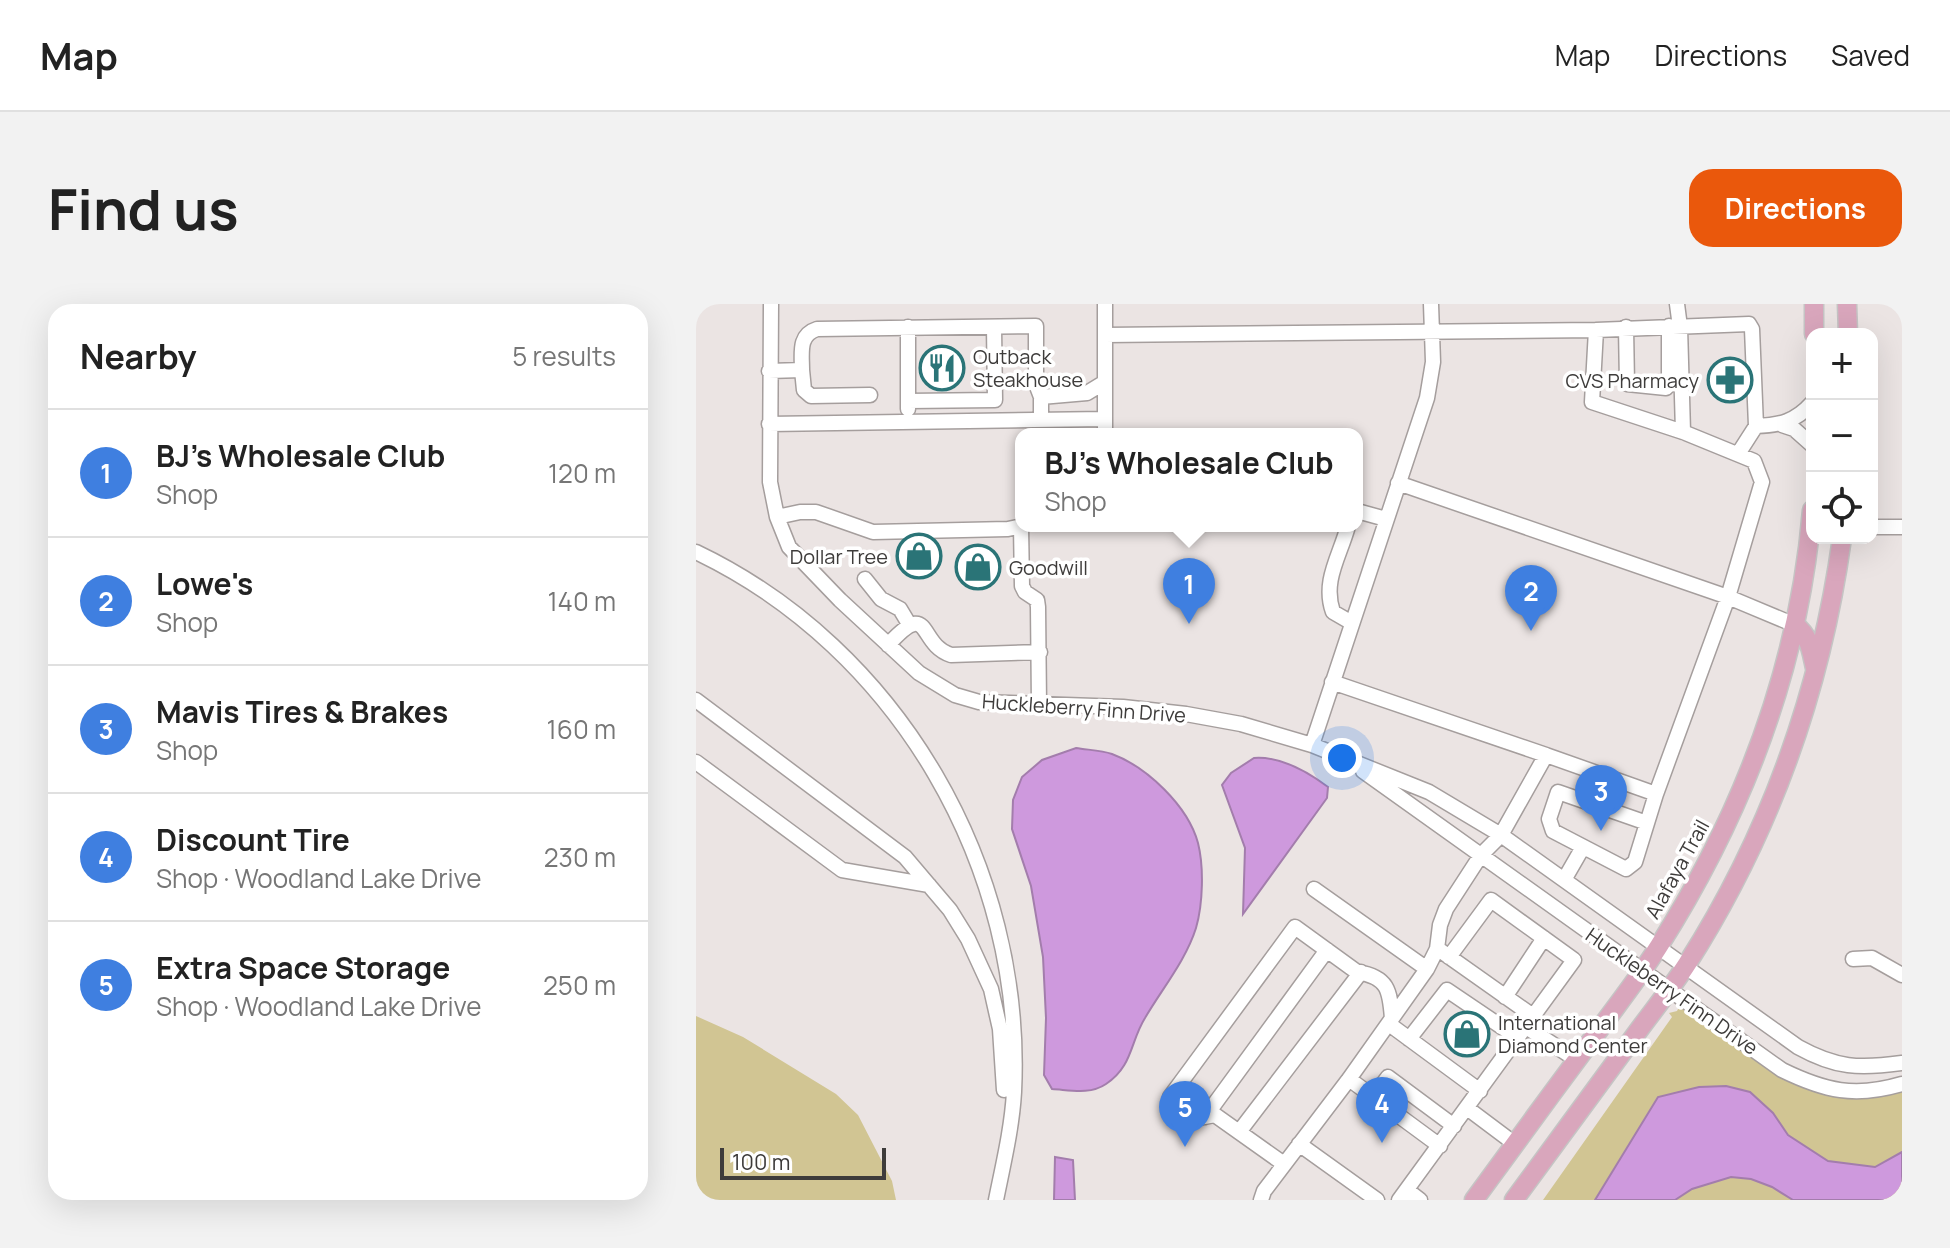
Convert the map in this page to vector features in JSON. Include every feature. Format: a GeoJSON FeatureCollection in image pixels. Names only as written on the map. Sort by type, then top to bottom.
{"type":"FeatureCollection","features":[{"type":"Feature","properties":{"kind":"main road"},"geometry":{"type":"LineString","coordinates":[[1814,304],[1814,328]]}},
{"type":"Feature","properties":{"kind":"main road"},"geometry":{"type":"LineString","coordinates":[[1847,304],[1848,328]]}},
{"type":"Feature","properties":{"kind":"main road","name":"Alafaya Trail"},"geometry":{"type":"LineString","coordinates":[[1474,1200],[1658,948],[1713,853],[1741,795],[1772,711],[1795,625],[1807,544]]}},
{"type":"Feature","properties":{"kind":"main road"},"geometry":{"type":"LineString","coordinates":[[1514,1200],[1686,965],[1763,826],[1793,749],[1827,630],[1841,544]]}},
{"type":"Feature","properties":{"kind":"main road"},"geometry":{"type":"LineString","coordinates":[[1795,625],[1804,632],[1809,643],[1815,671]]}},
{"type":"Feature","properties":{"kind":"street","name":"Huckleberry Finn Drive"},"geometry":{"type":"LineString","coordinates":[[771,304],[770,482],[777,517],[789,547],[919,673],[955,695],[979,702],[1123,707],[1186,714],[1241,724],[1312,745],[1429,792],[1501,835],[1798,1047],[1823,1061],[1867,1068],[1902,1063]]}},
{"type":"Feature","properties":{"kind":"street"},"geometry":{"type":"LineString","coordinates":[[769,424],[1041,419],[1105,426],[1105,304]]}},
{"type":"Feature","properties":{"kind":"street"},"geometry":{"type":"LineString","coordinates":[[1312,745],[1427,398],[1433,362],[1431,304]]}},
{"type":"Feature","properties":{"kind":"street"},"geometry":{"type":"LineString","coordinates":[[1626,327],[1627,384],[1666,388],[1669,384],[1677,304]]}},
{"type":"Feature","properties":{"kind":"street"},"geometry":{"type":"LineString","coordinates":[[1105,335],[1596,330],[1749,324],[1752,329],[1756,426],[1738,454]]}},
{"type":"Feature","properties":{"kind":"street"},"geometry":{"type":"LineString","coordinates":[[870,395],[807,394],[803,385],[802,340],[812,330],[1036,326],[1036,384],[1041,397],[1041,419]]}},
{"type":"Feature","properties":{"kind":"street"},"geometry":{"type":"LineString","coordinates":[[1675,326],[1683,432]]}},
{"type":"Feature","properties":{"kind":"street"},"geometry":{"type":"LineString","coordinates":[[908,327],[908,421]]}},
{"type":"Feature","properties":{"kind":"street"},"geometry":{"type":"LineString","coordinates":[[908,401],[995,400],[994,327]]}},
{"type":"Feature","properties":{"kind":"street"},"geometry":{"type":"LineString","coordinates":[[1596,330],[1592,402],[1683,432],[1754,461],[1762,482],[1728,597],[1632,867],[1621,868],[1549,826],[1558,792],[1647,823]]}},
{"type":"Feature","properties":{"kind":"street"},"geometry":{"type":"LineString","coordinates":[[769,371],[802,370]]}},
{"type":"Feature","properties":{"kind":"street"},"geometry":{"type":"LineString","coordinates":[[1041,397],[1087,393],[1105,382]]}},
{"type":"Feature","properties":{"kind":"street"},"geometry":{"type":"LineString","coordinates":[[847,395],[847,422]]}},
{"type":"Feature","properties":{"kind":"street"},"geometry":{"type":"LineString","coordinates":[[1782,425],[1806,408]]}},
{"type":"Feature","properties":{"kind":"street"},"geometry":{"type":"LineString","coordinates":[[1756,426],[1782,425],[1794,429],[1806,440]]}},
{"type":"Feature","properties":{"kind":"street"},"geometry":{"type":"LineString","coordinates":[[1398,483],[1728,597],[1795,625]]}},
{"type":"Feature","properties":{"kind":"street"},"geometry":{"type":"LineString","coordinates":[[777,517],[816,512],[873,532],[1015,527]]}},
{"type":"Feature","properties":{"kind":"street"},"geometry":{"type":"LineString","coordinates":[[1363,513],[1386,519]]}},
{"type":"Feature","properties":{"kind":"street"},"geometry":{"type":"LineString","coordinates":[[1878,527],[1902,527]]}},
{"type":"Feature","properties":{"kind":"street"},"geometry":{"type":"LineString","coordinates":[[1021,532],[1022,586],[1037,600],[1039,705]]}},
{"type":"Feature","properties":{"kind":"street"},"geometry":{"type":"LineString","coordinates":[[1346,532],[1332,566],[1329,593],[1333,612],[1352,623]]}},
{"type":"Feature","properties":{"kind":"street"},"geometry":{"type":"LineString","coordinates":[[696,552],[725,566],[775,599],[807,623],[852,665],[905,726],[957,813],[993,908],[1009,986],[1014,1092],[996,1200]]}},
{"type":"Feature","properties":{"kind":"street"},"geometry":{"type":"LineString","coordinates":[[865,579],[881,599],[900,609],[909,624],[922,627],[938,649],[951,655],[1040,652]]}},
{"type":"Feature","properties":{"kind":"street"},"geometry":{"type":"LineString","coordinates":[[888,645],[909,624]]}},
{"type":"Feature","properties":{"kind":"street"},"geometry":{"type":"LineString","coordinates":[[1332,682],[1656,794]]}},
{"type":"Feature","properties":{"kind":"street"},"geometry":{"type":"LineString","coordinates":[[696,700],[905,857],[968,939],[997,1010],[1004,1080],[1002,1170]]}},
{"type":"Feature","properties":{"kind":"street"},"geometry":{"type":"LineString","coordinates":[[1526,1027],[1505,997],[1443,953],[1440,925],[1446,909],[1481,855],[1501,835],[1546,755]]}},
{"type":"Feature","properties":{"kind":"street","name":"Huckleberry Finn Drive"},"geometry":{"type":"LineString","coordinates":[[1342,757],[1782,1070],[1811,1084],[1846,1093],[1883,1090],[1902,1084]]}},
{"type":"Feature","properties":{"kind":"street"},"geometry":{"type":"LineString","coordinates":[[696,762],[842,870],[929,885]]}},
{"type":"Feature","properties":{"kind":"street"},"geometry":{"type":"LineString","coordinates":[[1564,880],[1583,847]]}},
{"type":"Feature","properties":{"kind":"street"},"geometry":{"type":"LineString","coordinates":[[1314,889],[1427,969]]}},
{"type":"Feature","properties":{"kind":"street"},"geometry":{"type":"LineString","coordinates":[[1261,1200],[1264,1191],[1427,969],[1491,900],[1574,960],[1403,1195],[1420,1200]]}},
{"type":"Feature","properties":{"kind":"street"},"geometry":{"type":"LineString","coordinates":[[1284,1164],[1215,1115],[1199,1118],[1170,1097],[1295,927],[1361,972],[1385,983],[1389,994],[1390,1022],[1480,1091]]}},
{"type":"Feature","properties":{"kind":"street"},"geometry":{"type":"LineString","coordinates":[[1505,997],[1544,938]]}},
{"type":"Feature","properties":{"kind":"street"},"geometry":{"type":"LineString","coordinates":[[1205,1117],[1327,950]]}},
{"type":"Feature","properties":{"kind":"street"},"geometry":{"type":"LineString","coordinates":[[1853,959],[1872,958],[1902,975]]}},
{"type":"Feature","properties":{"kind":"street"},"geometry":{"type":"LineString","coordinates":[[1239,1132],[1361,972]]}},
{"type":"Feature","properties":{"kind":"street"},"geometry":{"type":"LineString","coordinates":[[1409,1039],[1447,990],[1526,1027],[1577,1060]]}},
{"type":"Feature","properties":{"kind":"street"},"geometry":{"type":"LineString","coordinates":[[1373,1097],[1388,1077],[1454,1126]]}},
{"type":"Feature","properties":{"kind":"street"},"geometry":{"type":"LineString","coordinates":[[1349,1079],[1440,1146]]}},
{"type":"Feature","properties":{"kind":"street"},"geometry":{"type":"LineString","coordinates":[[1467,1108],[1515,1144]]}},
{"type":"Feature","properties":{"kind":"street"},"geometry":{"type":"LineString","coordinates":[[1299,1144],[1377,1200]]}},
{"type":"Feature","properties":{"kind":"shaded area"},"geometry":{"type":"Polygon","coordinates":[[[1076,748],[1108,753],[1125,760],[1152,778],[1176,802],[1193,829],[1202,874],[1200,908],[1192,940],[1140,1027],[1126,1062],[1106,1084],[1093,1090],[1080,1091],[1052,1089],[1044,1075],[1046,1018],[1043,957],[1031,886],[1012,829],[1013,800],[1022,777],[1042,760],[1076,748]]]}},
{"type":"Feature","properties":{"kind":"shaded area"},"geometry":{"type":"Polygon","coordinates":[[[1254,758],[1284,762],[1328,787],[1327,798],[1243,914],[1245,848],[1222,785],[1231,773],[1254,758]]]}},
{"type":"Feature","properties":{"kind":"shaded area"},"geometry":{"type":"Polygon","coordinates":[[[1679,1007],[1697,1013],[1791,1082],[1847,1099],[1902,1087],[1902,1200],[1543,1200],[1672,1017],[1669,1013],[1677,1011],[1679,1007]]]}},
{"type":"Feature","properties":{"kind":"shaded area"},"geometry":{"type":"Polygon","coordinates":[[[696,1016],[743,1037],[836,1094],[858,1115],[892,1181],[896,1200],[696,1200],[696,1016]]]}},
{"type":"Feature","properties":{"kind":"shaded area"},"geometry":{"type":"Polygon","coordinates":[[[1726,1086],[1750,1092],[1773,1113],[1788,1135],[1828,1161],[1875,1167],[1902,1152],[1902,1200],[1793,1200],[1751,1179],[1731,1177],[1692,1189],[1675,1200],[1595,1200],[1658,1097],[1699,1087],[1726,1086]]]}},
{"type":"Feature","properties":{"kind":"shaded area"},"geometry":{"type":"Polygon","coordinates":[[[1055,1157],[1073,1160],[1075,1200],[1054,1200],[1055,1157]]]}},
{"type":"Feature","properties":{"kind":"place","name":"Outback Steakhouse"},"geometry":{"type":"Point","coordinates":[942,368]}},
{"type":"Feature","properties":{"kind":"place","name":"CVS Pharmacy"},"geometry":{"type":"Point","coordinates":[1730,380]}},
{"type":"Feature","properties":{"kind":"place","name":"Dollar Tree"},"geometry":{"type":"Point","coordinates":[919,556]}},
{"type":"Feature","properties":{"kind":"place","name":"Goodwill"},"geometry":{"type":"Point","coordinates":[978,567]}},
{"type":"Feature","properties":{"kind":"place","name":"BJ's Wholesale Club"},"geometry":{"type":"Point","coordinates":[1189,624]}},
{"type":"Feature","properties":{"kind":"place","name":"Lowe's"},"geometry":{"type":"Point","coordinates":[1531,631]}},
{"type":"Feature","properties":{"kind":"place","name":"Mavis Tires & Brakes"},"geometry":{"type":"Point","coordinates":[1601,831]}},
{"type":"Feature","properties":{"kind":"place","name":"International Diamond Center"},"geometry":{"type":"Point","coordinates":[1467,1034]}},
{"type":"Feature","properties":{"kind":"place","name":"Discount Tire"},"geometry":{"type":"Point","coordinates":[1382,1143]}},
{"type":"Feature","properties":{"kind":"place","name":"Extra Space Storage"},"geometry":{"type":"Point","coordinates":[1185,1147]}}]}
